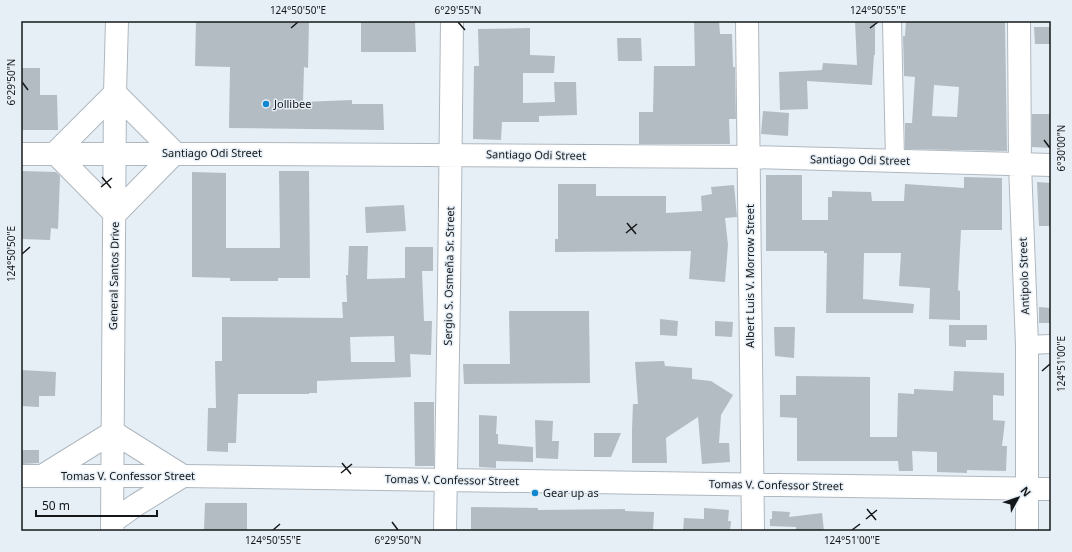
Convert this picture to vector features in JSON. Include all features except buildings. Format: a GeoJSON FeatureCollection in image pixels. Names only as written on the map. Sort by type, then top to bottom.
{"type":"FeatureCollection","features":[{"type":"Feature","properties":{"kind":"main road","name":"General Santos Drive"},"geometry":{"type":"LineString","coordinates":[[112,527],[115,93],[117,21]]}},
{"type":"Feature","properties":{"kind":"main road","name":"Sergio S. Osmeña Sr. Street"},"geometry":{"type":"LineString","coordinates":[[445,531],[452,21]]}},
{"type":"Feature","properties":{"kind":"main road","name":"Albert Luis V. Morrow Street"},"geometry":{"type":"LineString","coordinates":[[747,21],[751,485],[753,531]]}},
{"type":"Feature","properties":{"kind":"main road","name":"Antipolo Street"},"geometry":{"type":"LineString","coordinates":[[1019,21],[1020,165],[1027,344],[1027,531]]}},
{"type":"Feature","properties":{"kind":"main road"},"geometry":{"type":"LineString","coordinates":[[115,93],[175,153],[115,214],[55,154],[115,93]]}},
{"type":"Feature","properties":{"kind":"main road","name":"Santiago Odi Street"},"geometry":{"type":"LineString","coordinates":[[21,154],[450,154],[749,157],[1051,165]]}},
{"type":"Feature","properties":{"kind":"main road"},"geometry":{"type":"LineString","coordinates":[[31,476],[113,432],[183,476],[136,505],[112,527]]}},
{"type":"Feature","properties":{"kind":"main road","name":"Tomas V. Confessor Street"},"geometry":{"type":"LineString","coordinates":[[31,476],[183,476],[1051,489]]}},
{"type":"Feature","properties":{"kind":"street"},"geometry":{"type":"LineString","coordinates":[[892,21],[895,160]]}},
{"type":"Feature","properties":{"kind":"street"},"geometry":{"type":"LineString","coordinates":[[1027,344],[1051,344]]}},
{"type":"Feature","properties":{"kind":"place","name":"Jollibee"},"geometry":{"type":"Point","coordinates":[266,104]}},
{"type":"Feature","properties":{"kind":"place","name":"Gear up as"},"geometry":{"type":"Point","coordinates":[535,493]}}]}
